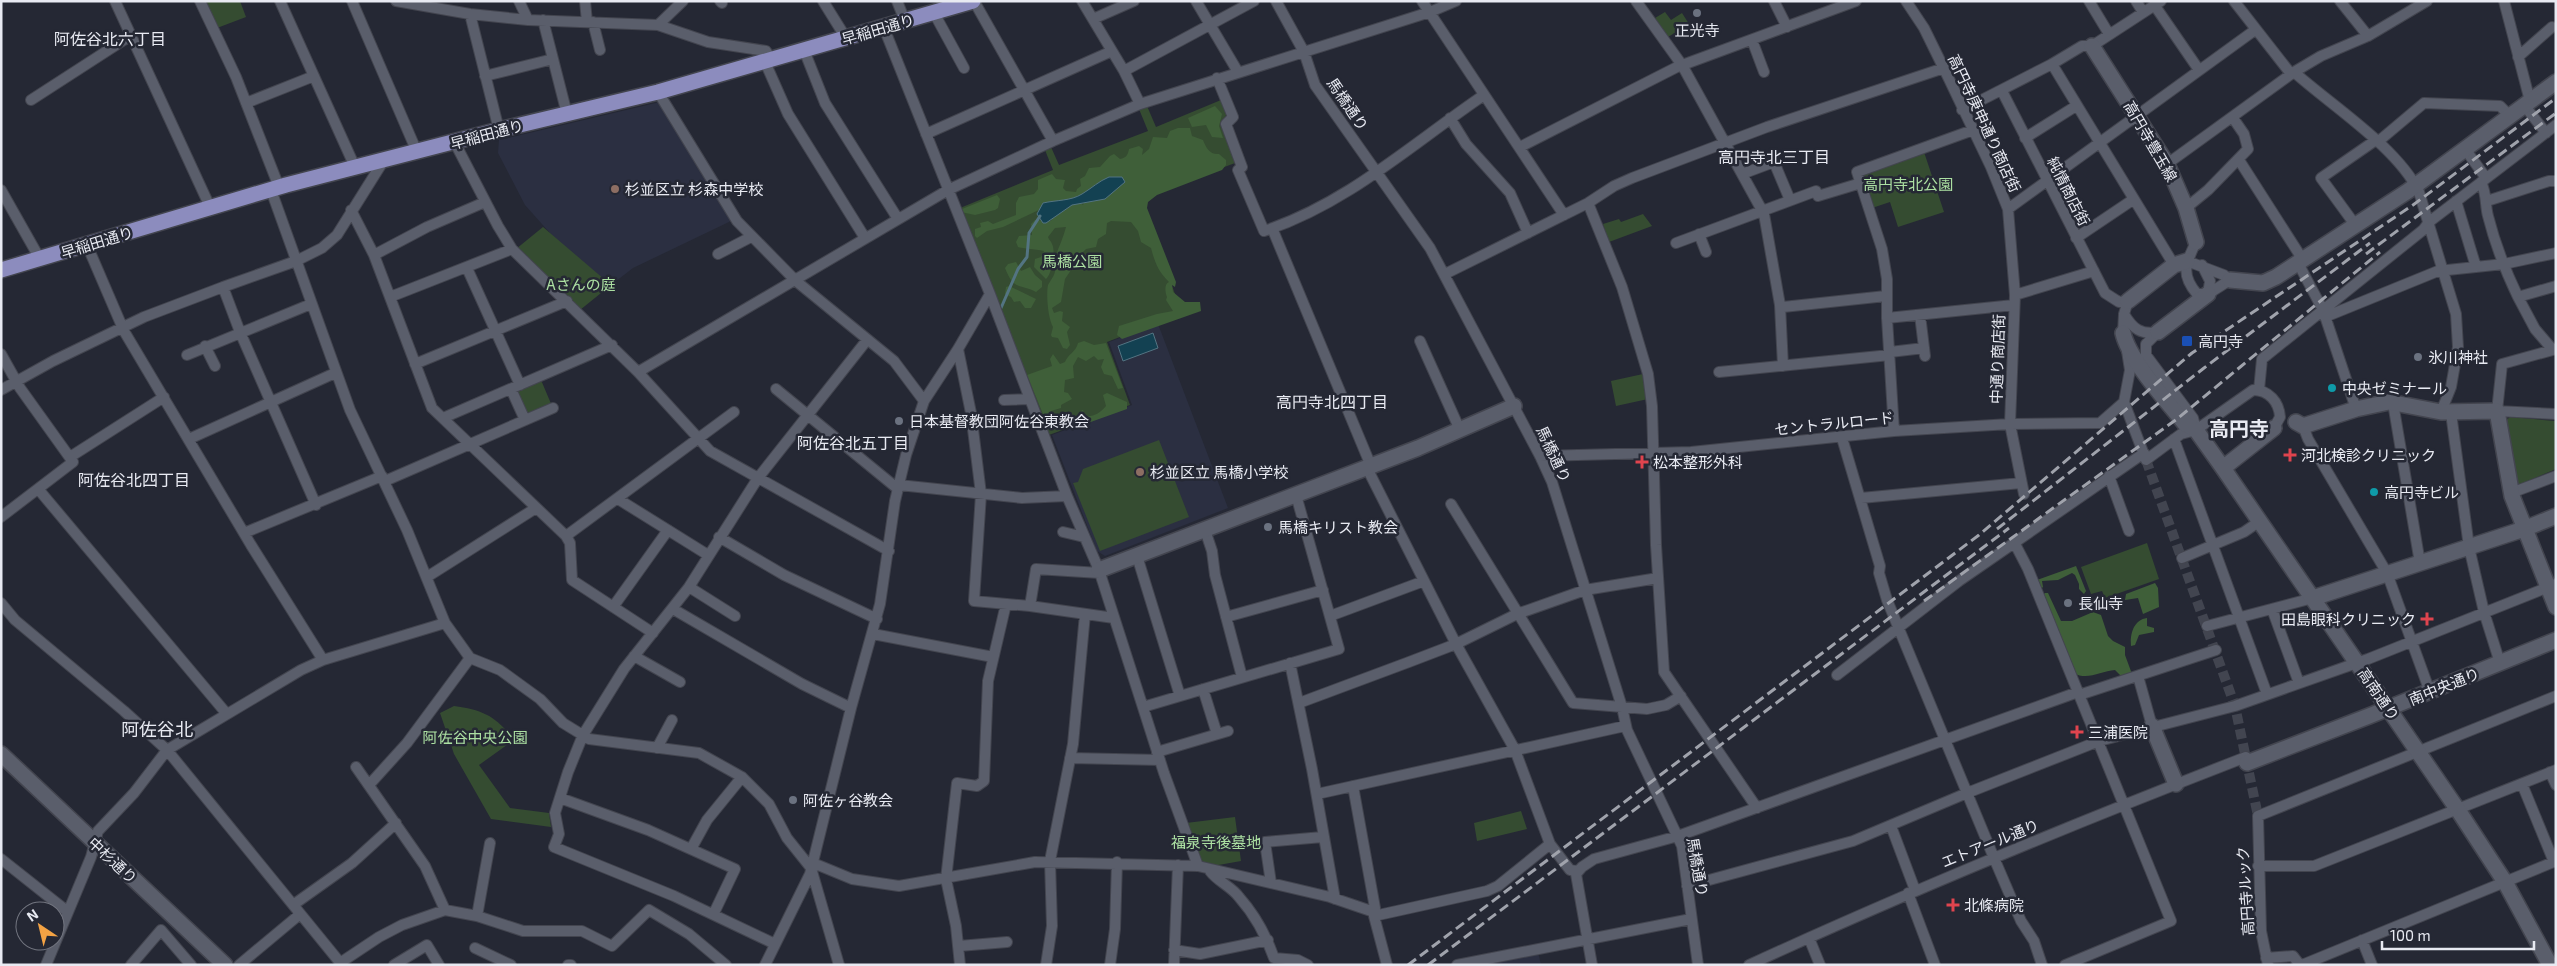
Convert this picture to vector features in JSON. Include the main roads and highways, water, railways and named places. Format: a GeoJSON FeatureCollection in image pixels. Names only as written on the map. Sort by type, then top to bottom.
{"type":"FeatureCollection","features":[{"type":"Feature","properties":{"kind":"main road","name":"早稲田通り"},"geometry":{"type":"LineString","coordinates":[[1,270],[275,189],[499,130],[658,92],[934,14],[973,1]]}},
{"type":"Feature","properties":{"kind":"waterway"},"geometry":{"type":"LineString","coordinates":[[1001,308],[1018,269],[1027,257],[1029,233],[1040,216]]}},
{"type":"Feature","properties":{"kind":"tunnel"},"geometry":{"type":"LineString","coordinates":[[2146,460],[2235,706],[2258,816]]}},
{"type":"Feature","properties":{"kind":"railway"},"geometry":{"type":"LineString","coordinates":[[1408,965],[1979,535],[2192,353],[2413,205],[2556,98]]}},
{"type":"Feature","properties":{"kind":"railway"},"geometry":{"type":"LineString","coordinates":[[2366,254],[2556,113]]}},
{"type":"Feature","properties":{"kind":"railway"},"geometry":{"type":"LineString","coordinates":[[1997,529],[2204,368],[2370,243]]}},
{"type":"Feature","properties":{"kind":"railway"},"geometry":{"type":"LineString","coordinates":[[1924,601],[2177,419],[2380,252]]}},
{"type":"Feature","properties":{"kind":"railway"},"geometry":{"type":"LineString","coordinates":[[1428,965],[2009,528]]}},
{"type":"Feature","properties":{"kind":"place","name":"正光寺"},"geometry":{"type":"Point","coordinates":[1697,13]}},
{"type":"Feature","properties":{"kind":"place","name":"杉並区立 杉森中学校"},"geometry":{"type":"Point","coordinates":[615,189]}},
{"type":"Feature","properties":{"kind":"place","name":"高円寺"},"geometry":{"type":"Point","coordinates":[2187,341]}},
{"type":"Feature","properties":{"kind":"place","name":"氷川神社"},"geometry":{"type":"Point","coordinates":[2418,357]}},
{"type":"Feature","properties":{"kind":"place","name":"中央ゼミナール"},"geometry":{"type":"Point","coordinates":[2332,388]}},
{"type":"Feature","properties":{"kind":"place","name":"日本基督教団阿佐谷東教会"},"geometry":{"type":"Point","coordinates":[899,421]}},
{"type":"Feature","properties":{"kind":"place","name":"河北検診クリニック"},"geometry":{"type":"Point","coordinates":[2290,455]}},
{"type":"Feature","properties":{"kind":"place","name":"松本整形外科"},"geometry":{"type":"Point","coordinates":[1642,462]}},
{"type":"Feature","properties":{"kind":"place","name":"杉並区立 馬橋小学校"},"geometry":{"type":"Point","coordinates":[1140,472]}},
{"type":"Feature","properties":{"kind":"place","name":"高円寺ビル"},"geometry":{"type":"Point","coordinates":[2374,492]}},
{"type":"Feature","properties":{"kind":"place","name":"馬橋キリスト教会"},"geometry":{"type":"Point","coordinates":[1268,527]}},
{"type":"Feature","properties":{"kind":"place","name":"長仙寺"},"geometry":{"type":"Point","coordinates":[2068,603]}},
{"type":"Feature","properties":{"kind":"place","name":"田島眼科クリニック"},"geometry":{"type":"Point","coordinates":[2427,619]}},
{"type":"Feature","properties":{"kind":"place","name":"三浦医院"},"geometry":{"type":"Point","coordinates":[2077,732]}},
{"type":"Feature","properties":{"kind":"place","name":"阿佐ヶ谷教会"},"geometry":{"type":"Point","coordinates":[793,800]}},
{"type":"Feature","properties":{"kind":"place","name":"北條病院"},"geometry":{"type":"Point","coordinates":[1953,905]}},
{"type":"Feature","properties":{"kind":"district","name":"阿佐谷北六丁目"},"geometry":{"type":"Point","coordinates":[110,38]}},
{"type":"Feature","properties":{"kind":"district","name":"高円寺北三丁目"},"geometry":{"type":"Point","coordinates":[1774,156]}},
{"type":"Feature","properties":{"kind":"district","name":"高円寺北四丁目"},"geometry":{"type":"Point","coordinates":[1332,401]}},
{"type":"Feature","properties":{"kind":"district","name":"高円寺"},"geometry":{"type":"Point","coordinates":[2239,428]}},
{"type":"Feature","properties":{"kind":"district","name":"阿佐谷北五丁目"},"geometry":{"type":"Point","coordinates":[853,442]}},
{"type":"Feature","properties":{"kind":"district","name":"阿佐谷北四丁目"},"geometry":{"type":"Point","coordinates":[134,479]}},
{"type":"Feature","properties":{"kind":"district","name":"阿佐谷北"},"geometry":{"type":"Point","coordinates":[157,729]}},
{"type":"Feature","properties":{"kind":"park label","name":"高円寺北公園"},"geometry":{"type":"Point","coordinates":[1908,184]}},
{"type":"Feature","properties":{"kind":"park label","name":"馬橋公園"},"geometry":{"type":"Point","coordinates":[1072,261]}},
{"type":"Feature","properties":{"kind":"park label","name":"Aさんの庭"},"geometry":{"type":"Point","coordinates":[581,284]}},
{"type":"Feature","properties":{"kind":"park label","name":"阿佐谷中央公園"},"geometry":{"type":"Point","coordinates":[475,737]}},
{"type":"Feature","properties":{"kind":"park label","name":"福泉寺後墓地"},"geometry":{"type":"Point","coordinates":[1216,842]}}]}
